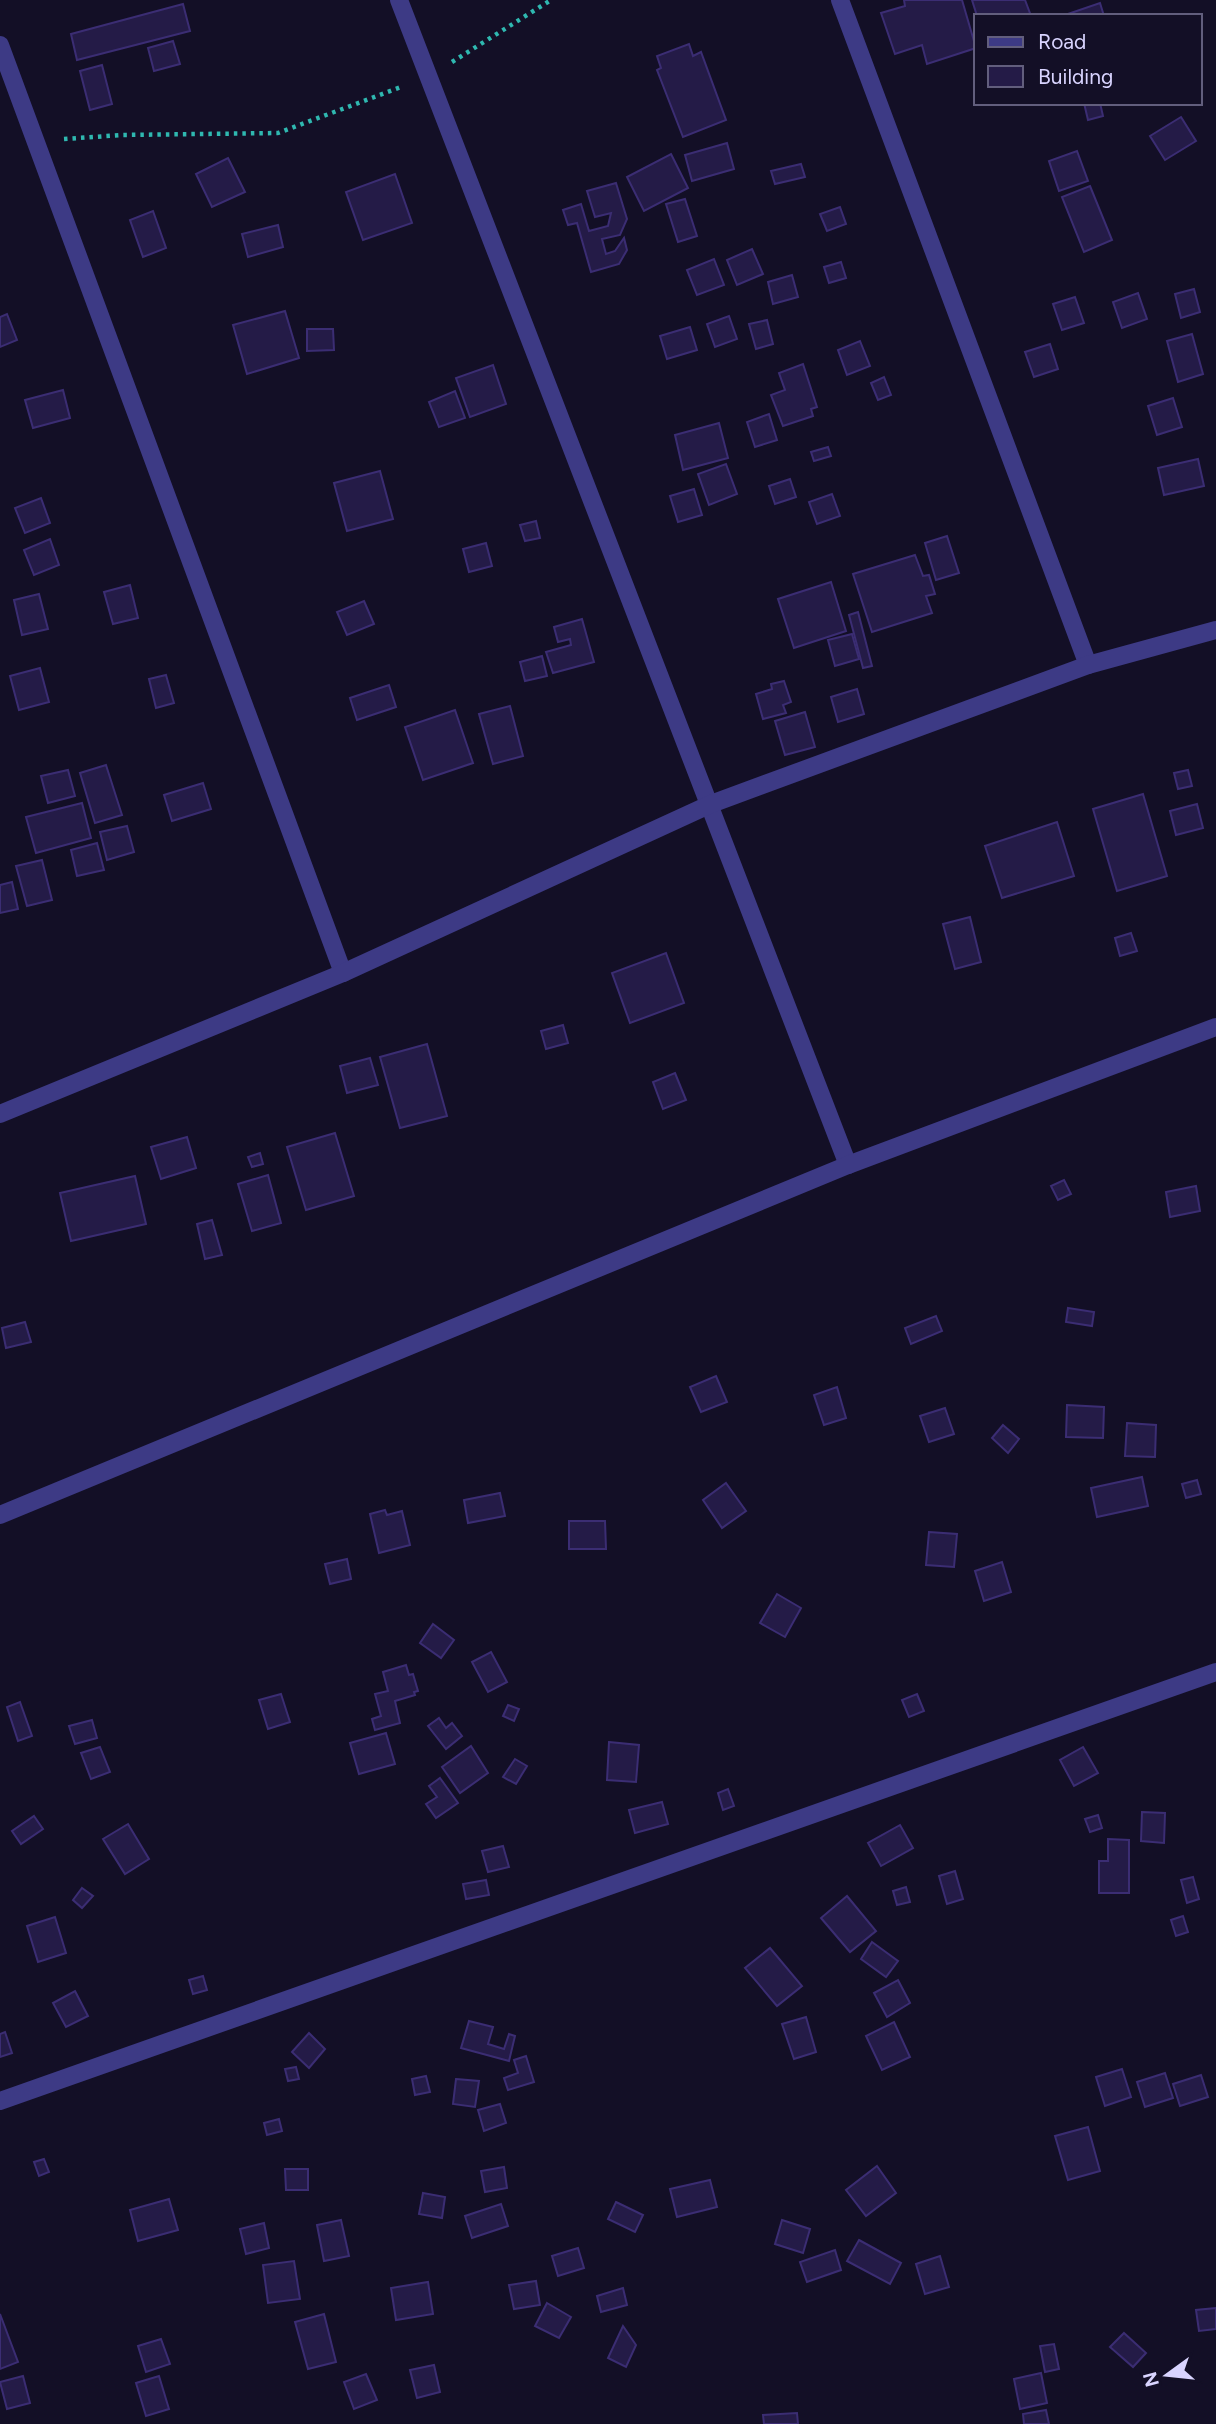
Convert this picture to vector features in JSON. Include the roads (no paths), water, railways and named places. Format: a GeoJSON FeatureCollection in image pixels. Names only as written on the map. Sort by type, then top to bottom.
{"type":"FeatureCollection","features":[{"type":"Feature","properties":{"kind":"street"},"geometry":{"type":"LineString","coordinates":[[399,0],[849,1165]]}},
{"type":"Feature","properties":{"kind":"street"},"geometry":{"type":"LineString","coordinates":[[840,0],[1088,665]]}},
{"type":"Feature","properties":{"kind":"street"},"geometry":{"type":"LineString","coordinates":[[0,45],[343,973]]}},
{"type":"Feature","properties":{"kind":"street"},"geometry":{"type":"LineString","coordinates":[[0,1114],[343,973],[710,804],[1088,665],[1216,630]]}},
{"type":"Feature","properties":{"kind":"street"},"geometry":{"type":"LineString","coordinates":[[0,1515],[849,1165],[1216,1027]]}},
{"type":"Feature","properties":{"kind":"street"},"geometry":{"type":"LineString","coordinates":[[0,2101],[1216,1672]]}}]}
